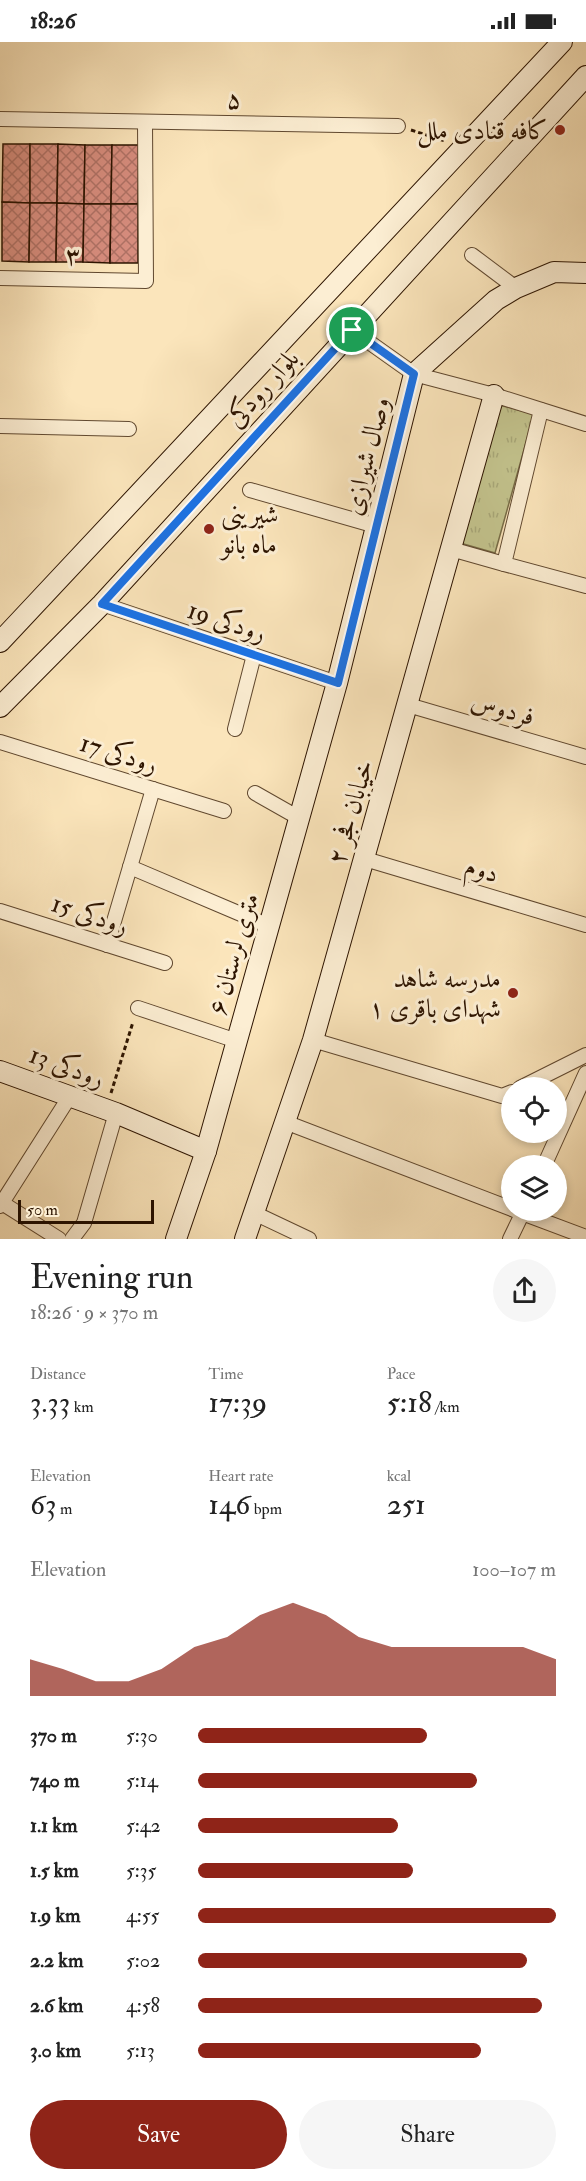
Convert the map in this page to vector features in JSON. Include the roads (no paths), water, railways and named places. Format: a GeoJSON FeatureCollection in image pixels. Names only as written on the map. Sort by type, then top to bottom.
{"type":"FeatureCollection","features":[{"type":"Feature","properties":{"kind":"street","name":"بلوار رودکی"},"geometry":{"type":"LineString","coordinates":[[0,642],[562,42]]}},
{"type":"Feature","properties":{"kind":"street","name":"بلوار رودکی"},"geometry":{"type":"LineString","coordinates":[[0,707],[102,604],[586,76]]}},
{"type":"Feature","properties":{"kind":"street","name":"۵"},"geometry":{"type":"LineString","coordinates":[[0,119],[398,126]]}},
{"type":"Feature","properties":{"kind":"street","name":"۳"},"geometry":{"type":"LineString","coordinates":[[0,278],[146,280],[145,122]]}},
{"type":"Feature","properties":{"kind":"street"},"geometry":{"type":"LineString","coordinates":[[472,255],[516,288]]}},
{"type":"Feature","properties":{"kind":"street","name":"وصال شیرازی"},"geometry":{"type":"LineString","coordinates":[[338,683],[414,374],[496,300],[516,288],[554,272],[586,273]]}},
{"type":"Feature","properties":{"kind":"street"},"geometry":{"type":"LineString","coordinates":[[352,330],[414,374],[494,395],[586,424]]}},
{"type":"Feature","properties":{"kind":"street","name":"خیابان فجر ۲"},"geometry":{"type":"LineString","coordinates":[[245,1239],[314,1040],[494,395]]}},
{"type":"Feature","properties":{"kind":"street"},"geometry":{"type":"LineString","coordinates":[[504,564],[541,410]]}},
{"type":"Feature","properties":{"kind":"street"},"geometry":{"type":"LineString","coordinates":[[0,426],[129,429]]}},
{"type":"Feature","properties":{"kind":"street"},"geometry":{"type":"LineString","coordinates":[[250,490],[376,526]]}},
{"type":"Feature","properties":{"kind":"street"},"geometry":{"type":"LineString","coordinates":[[451,549],[586,586]]}},
{"type":"Feature","properties":{"kind":"street","name":"رودکی 19"},"geometry":{"type":"LineString","coordinates":[[102,604],[338,683]]}},
{"type":"Feature","properties":{"kind":"street"},"geometry":{"type":"LineString","coordinates":[[235,729],[254,655]]}},
{"type":"Feature","properties":{"kind":"street","name":"۶ متری لرستان"},"geometry":{"type":"LineString","coordinates":[[176,1239],[206,1151],[338,683]]}},
{"type":"Feature","properties":{"kind":"street","name":"فردوس"},"geometry":{"type":"LineString","coordinates":[[408,705],[586,757]]}},
{"type":"Feature","properties":{"kind":"street","name":"رودکی 17"},"geometry":{"type":"LineString","coordinates":[[0,742],[224,811]]}},
{"type":"Feature","properties":{"kind":"street"},"geometry":{"type":"LineString","coordinates":[[107,945],[153,789]]}},
{"type":"Feature","properties":{"kind":"street"},"geometry":{"type":"LineString","coordinates":[[255,794],[299,818]]}},
{"type":"Feature","properties":{"kind":"street","name":"دوم"},"geometry":{"type":"LineString","coordinates":[[365,859],[586,925]]}},
{"type":"Feature","properties":{"kind":"street"},"geometry":{"type":"LineString","coordinates":[[130,867],[269,926]]}},
{"type":"Feature","properties":{"kind":"street","name":"رودکی 15"},"geometry":{"type":"LineString","coordinates":[[0,911],[165,963]]}},
{"type":"Feature","properties":{"kind":"street"},"geometry":{"type":"LineString","coordinates":[[138,1008],[237,1041]]}},
{"type":"Feature","properties":{"kind":"street"},"geometry":{"type":"LineString","coordinates":[[314,1040],[501,1096]]}},
{"type":"Feature","properties":{"kind":"street"},"geometry":{"type":"LineString","coordinates":[[542,1077],[586,1055]]}},
{"type":"Feature","properties":{"kind":"street","name":"رودکی 13"},"geometry":{"type":"LineString","coordinates":[[0,1071],[111,1111],[206,1151]]}},
{"type":"Feature","properties":{"kind":"street"},"geometry":{"type":"LineString","coordinates":[[549,1155],[586,1072]]}},
{"type":"Feature","properties":{"kind":"street"},"geometry":{"type":"LineString","coordinates":[[59,1239],[1,1205],[70,1096]]}},
{"type":"Feature","properties":{"kind":"street"},"geometry":{"type":"LineString","coordinates":[[72,1239],[84,1223],[111,1111]]}},
{"type":"Feature","properties":{"kind":"street"},"geometry":{"type":"LineString","coordinates":[[285,1122],[501,1205]]}},
{"type":"Feature","properties":{"kind":"street"},"geometry":{"type":"LineString","coordinates":[[254,1213],[309,1239]]}},
{"type":"Feature","properties":{"kind":"street"},"geometry":{"type":"LineString","coordinates":[[510,1239],[515,1221]]}},
{"type":"Feature","properties":{"kind":"street"},"geometry":{"type":"LineString","coordinates":[[544,1221],[586,1237]]}},
{"type":"Feature","properties":{"kind":"place","name":"کافه قنادی ملل"},"geometry":{"type":"Point","coordinates":[560,130]}},
{"type":"Feature","properties":{"kind":"place","name":"شیرینی ماه بانو"},"geometry":{"type":"Point","coordinates":[209,529]}},
{"type":"Feature","properties":{"kind":"place","name":"مدرسه شاهد شهدای باقری ۱"},"geometry":{"type":"Point","coordinates":[513,993]}}]}
